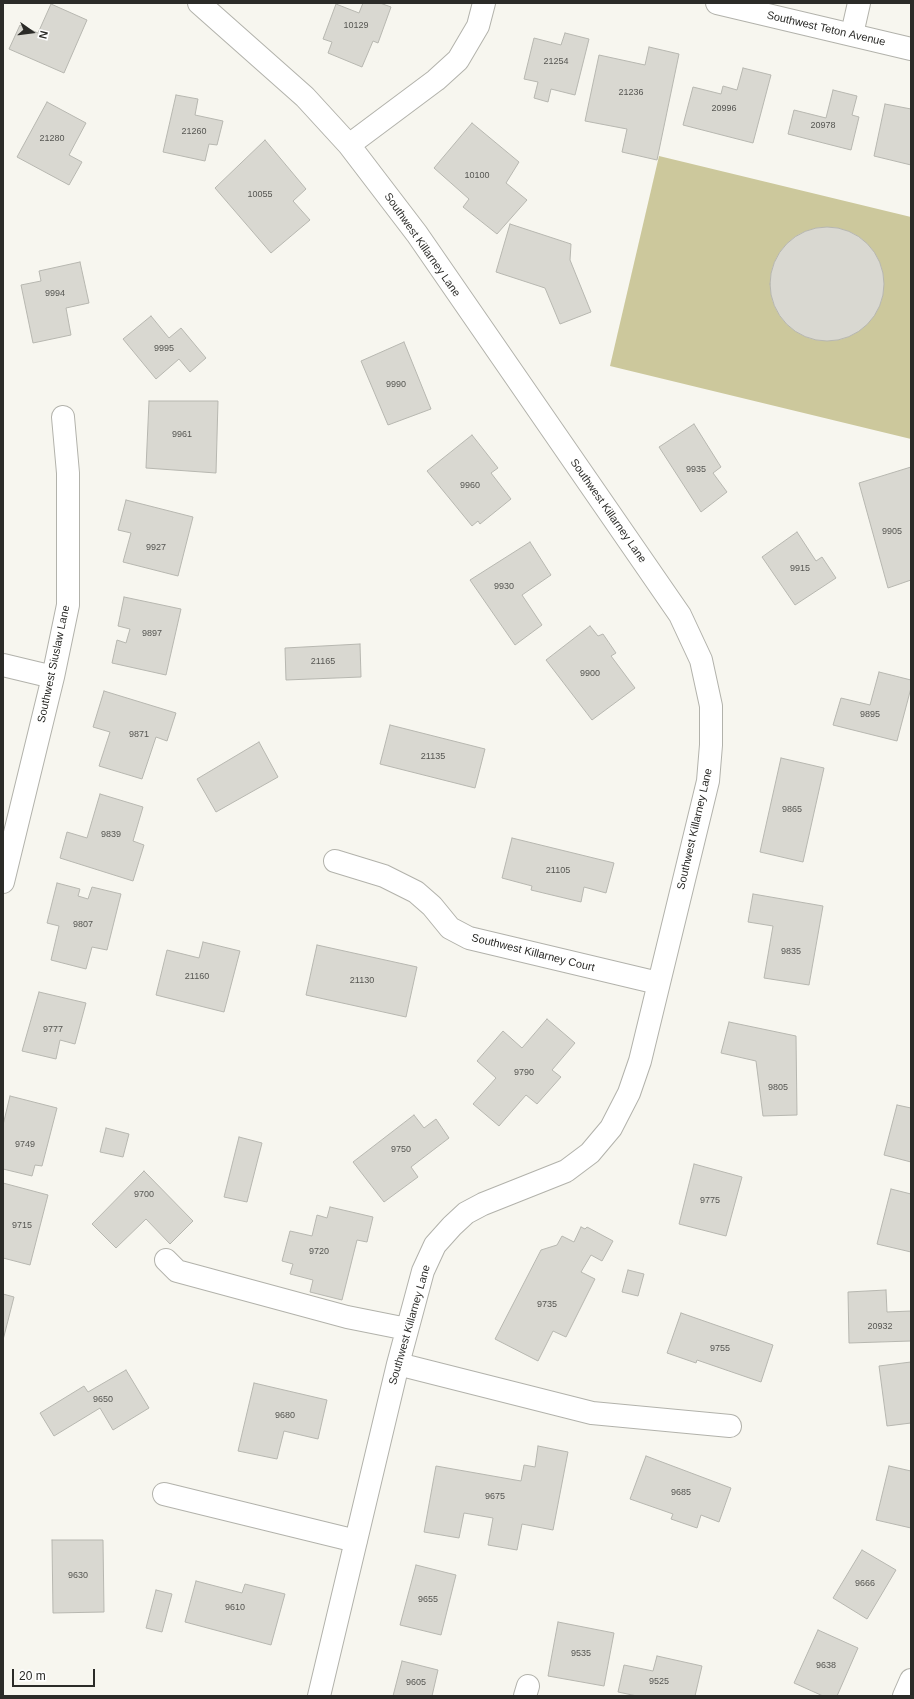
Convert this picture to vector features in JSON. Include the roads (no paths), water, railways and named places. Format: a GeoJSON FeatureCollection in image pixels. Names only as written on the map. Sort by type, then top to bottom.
{"type":"FeatureCollection","features":[{"type":"Feature","properties":{"kind":"street","name":"Southwest Killarney Lane"},"geometry":{"type":"LineString","coordinates":[[200,3],[305,97],[349,145],[417,234],[676,609],[701,660],[711,706],[711,745],[708,781],[640,1061],[632,1086],[611,1128],[590,1153],[566,1171],[483,1204],[466,1213],[435,1245],[423,1271],[407,1329],[319,1696]]}},
{"type":"Feature","properties":{"kind":"street"},"geometry":{"type":"LineString","coordinates":[[349,145],[436,80],[458,60],[478,26],[484,3]]}},
{"type":"Feature","properties":{"kind":"street","name":"Southwest Teton Avenue"},"geometry":{"type":"LineString","coordinates":[[717,3],[911,49]]}},
{"type":"Feature","properties":{"kind":"street"},"geometry":{"type":"LineString","coordinates":[[852,34],[859,3]]}},
{"type":"Feature","properties":{"kind":"street","name":"Southwest Siuslaw Lane"},"geometry":{"type":"LineString","coordinates":[[3,882],[53,677],[68,605],[68,473],[63,418]]}},
{"type":"Feature","properties":{"kind":"street"},"geometry":{"type":"LineString","coordinates":[[3,665],[53,677]]}},
{"type":"Feature","properties":{"kind":"street","name":"Southwest Killarney Court"},"geometry":{"type":"LineString","coordinates":[[335,861],[384,876],[416,892],[432,906],[450,928],[469,938],[658,983]]}},
{"type":"Feature","properties":{"kind":"street"},"geometry":{"type":"LineString","coordinates":[[166,1260],[177,1271],[347,1317],[407,1329]]}},
{"type":"Feature","properties":{"kind":"street"},"geometry":{"type":"LineString","coordinates":[[398,1364],[592,1413],[730,1426]]}},
{"type":"Feature","properties":{"kind":"street"},"geometry":{"type":"LineString","coordinates":[[164,1494],[356,1542]]}},
{"type":"Feature","properties":{"kind":"street"},"geometry":{"type":"LineString","coordinates":[[904,1696],[911,1680]]}}]}
